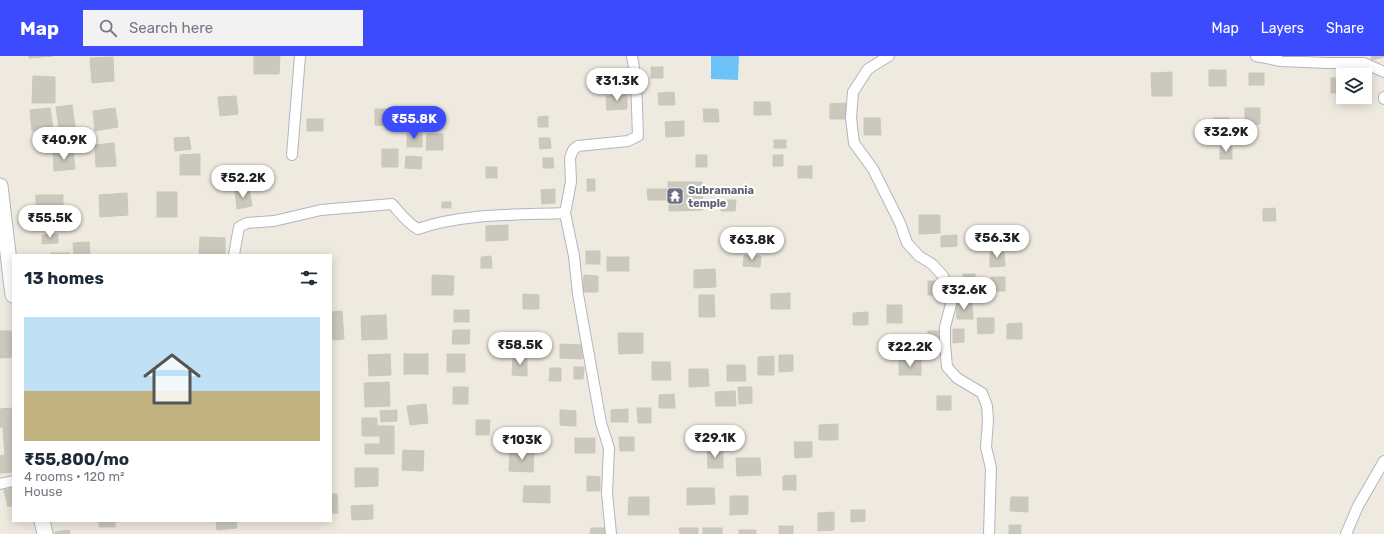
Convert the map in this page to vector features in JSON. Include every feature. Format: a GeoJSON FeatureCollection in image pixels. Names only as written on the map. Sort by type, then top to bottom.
{"type":"FeatureCollection","features":[{"type":"Feature","properties":{"kind":"main road"},"geometry":{"type":"LineString","coordinates":[[0,186],[12,287]]}},
{"type":"Feature","properties":{"kind":"main road"},"geometry":{"type":"LineString","coordinates":[[42,522],[45,534]]}},
{"type":"Feature","properties":{"kind":"street"},"geometry":{"type":"LineString","coordinates":[[292,155],[300,56]]}},
{"type":"Feature","properties":{"kind":"street"},"geometry":{"type":"LineString","coordinates":[[611,534],[606,493],[609,448],[601,423],[575,275],[574,256],[565,213],[571,182],[570,158],[573,150],[578,146],[628,141],[638,136],[636,80],[632,56]]}},
{"type":"Feature","properties":{"kind":"street"},"geometry":{"type":"LineString","coordinates":[[889,56],[868,70],[853,92],[851,118],[854,143],[873,169],[900,223],[907,243],[919,256],[932,264],[948,286],[951,304],[945,327],[945,344],[948,367],[958,378],[982,393],[987,406],[988,420],[986,447],[990,468],[989,534]]}},
{"type":"Feature","properties":{"kind":"street"},"geometry":{"type":"LineString","coordinates":[[1256,56],[1281,61],[1364,63],[1384,72]]}},
{"type":"Feature","properties":{"kind":"street"},"geometry":{"type":"LineString","coordinates":[[234,254],[239,227],[247,223],[274,221],[321,210],[392,204],[411,225],[418,229],[447,221],[470,218],[565,213]]}},
{"type":"Feature","properties":{"kind":"street"},"geometry":{"type":"LineString","coordinates":[[1346,534],[1358,506],[1384,461]]}},
{"type":"Feature","properties":{"kind":"street"},"geometry":{"type":"LineString","coordinates":[[0,484],[12,481]]}},
{"type":"Feature","properties":{"kind":"water"},"geometry":{"type":"Polygon","coordinates":[[[711,56],[739,56],[738,80],[711,79],[711,56]]]}},
{"type":"Feature","properties":{"kind":"building"},"geometry":{"type":"Polygon","coordinates":[[[29,56],[53,56],[29,58],[29,56]]]}},
{"type":"Feature","properties":{"kind":"building"},"geometry":{"type":"Polygon","coordinates":[[[254,56],[280,56],[279,74],[254,74],[254,56]]]}},
{"type":"Feature","properties":{"kind":"building"},"geometry":{"type":"Polygon","coordinates":[[[1371,56],[1384,56],[1384,57],[1372,60],[1371,56]]]}},
{"type":"Feature","properties":{"kind":"building"},"geometry":{"type":"Polygon","coordinates":[[[113,57],[114,81],[92,83],[90,58],[113,57]]]}},
{"type":"Feature","properties":{"kind":"building"},"geometry":{"type":"Polygon","coordinates":[[[651,67],[663,67],[663,78],[651,78],[651,67]]]}},
{"type":"Feature","properties":{"kind":"building"},"geometry":{"type":"Polygon","coordinates":[[[1209,70],[1226,70],[1226,86],[1209,86],[1209,70]]]}},
{"type":"Feature","properties":{"kind":"building"},"geometry":{"type":"Polygon","coordinates":[[[1172,72],[1172,96],[1152,96],[1151,73],[1172,72]]]}},
{"type":"Feature","properties":{"kind":"building"},"geometry":{"type":"Polygon","coordinates":[[[1249,73],[1264,73],[1264,85],[1249,85],[1249,73]]]}},
{"type":"Feature","properties":{"kind":"building"},"geometry":{"type":"Polygon","coordinates":[[[33,76],[55,77],[55,103],[32,103],[33,76]]]}},
{"type":"Feature","properties":{"kind":"building"},"geometry":{"type":"Polygon","coordinates":[[[1331,78],[1336,78],[1336,93],[1331,93],[1331,78]]]}},
{"type":"Feature","properties":{"kind":"building"},"geometry":{"type":"Polygon","coordinates":[[[674,92],[675,105],[659,105],[658,93],[674,92]]]}},
{"type":"Feature","properties":{"kind":"building"},"geometry":{"type":"Polygon","coordinates":[[[627,95],[627,109],[607,110],[606,96],[627,95]]]}},
{"type":"Feature","properties":{"kind":"building"},"geometry":{"type":"Polygon","coordinates":[[[236,96],[238,114],[220,116],[218,97],[236,96]]]}},
{"type":"Feature","properties":{"kind":"building"},"geometry":{"type":"Polygon","coordinates":[[[754,102],[770,102],[771,115],[754,115],[754,102]]]}},
{"type":"Feature","properties":{"kind":"building"},"geometry":{"type":"Polygon","coordinates":[[[846,103],[846,119],[830,119],[830,104],[846,103]]]}},
{"type":"Feature","properties":{"kind":"building"},"geometry":{"type":"Polygon","coordinates":[[[72,105],[75,127],[59,129],[56,107],[72,105]]]}},
{"type":"Feature","properties":{"kind":"building"},"geometry":{"type":"Polygon","coordinates":[[[50,108],[53,129],[32,131],[30,110],[50,108]]]}},
{"type":"Feature","properties":{"kind":"building"},"geometry":{"type":"Polygon","coordinates":[[[115,108],[118,127],[95,131],[93,111],[115,108]]]}},
{"type":"Feature","properties":{"kind":"building"},"geometry":{"type":"Polygon","coordinates":[[[1245,108],[1260,108],[1260,124],[1245,125],[1245,108]]]}},
{"type":"Feature","properties":{"kind":"building"},"geometry":{"type":"Polygon","coordinates":[[[375,109],[391,109],[391,126],[375,125],[375,109]]]}},
{"type":"Feature","properties":{"kind":"building"},"geometry":{"type":"Polygon","coordinates":[[[703,109],[718,109],[719,122],[704,122],[703,109]]]}},
{"type":"Feature","properties":{"kind":"building"},"geometry":{"type":"Polygon","coordinates":[[[548,116],[548,127],[538,127],[538,117],[548,116]]]}},
{"type":"Feature","properties":{"kind":"building"},"geometry":{"type":"Polygon","coordinates":[[[864,118],[880,118],[881,135],[864,135],[864,118]]]}},
{"type":"Feature","properties":{"kind":"building"},"geometry":{"type":"Polygon","coordinates":[[[1214,118],[1229,118],[1230,130],[1214,130],[1214,118]]]}},
{"type":"Feature","properties":{"kind":"building"},"geometry":{"type":"Polygon","coordinates":[[[307,119],[323,119],[323,131],[307,131],[307,119]]]}},
{"type":"Feature","properties":{"kind":"building"},"geometry":{"type":"Polygon","coordinates":[[[684,121],[684,136],[666,137],[665,122],[684,121]]]}},
{"type":"Feature","properties":{"kind":"building"},"geometry":{"type":"Polygon","coordinates":[[[407,133],[422,133],[422,147],[407,147],[407,133]]]}},
{"type":"Feature","properties":{"kind":"building"},"geometry":{"type":"Polygon","coordinates":[[[427,134],[443,134],[443,150],[426,150],[427,134]]]}},
{"type":"Feature","properties":{"kind":"building"},"geometry":{"type":"Polygon","coordinates":[[[189,137],[191,149],[175,151],[174,138],[189,137]]]}},
{"type":"Feature","properties":{"kind":"building"},"geometry":{"type":"Polygon","coordinates":[[[539,138],[550,138],[551,148],[540,149],[539,138]]]}},
{"type":"Feature","properties":{"kind":"building"},"geometry":{"type":"Polygon","coordinates":[[[774,140],[786,140],[786,148],[774,148],[774,140]]]}},
{"type":"Feature","properties":{"kind":"building"},"geometry":{"type":"Polygon","coordinates":[[[114,143],[116,166],[96,167],[95,145],[114,143]]]}},
{"type":"Feature","properties":{"kind":"building"},"geometry":{"type":"Polygon","coordinates":[[[1220,147],[1232,147],[1232,159],[1220,159],[1220,147]]]}},
{"type":"Feature","properties":{"kind":"building"},"geometry":{"type":"Polygon","coordinates":[[[382,149],[398,149],[398,167],[382,167],[382,149]]]}},
{"type":"Feature","properties":{"kind":"building"},"geometry":{"type":"Polygon","coordinates":[[[73,150],[75,169],[54,171],[53,152],[73,150]]]}},
{"type":"Feature","properties":{"kind":"building"},"geometry":{"type":"Polygon","coordinates":[[[200,154],[200,175],[180,175],[180,155],[200,154]]]}},
{"type":"Feature","properties":{"kind":"building"},"geometry":{"type":"Polygon","coordinates":[[[696,155],[707,155],[707,167],[696,167],[696,155]]]}},
{"type":"Feature","properties":{"kind":"building"},"geometry":{"type":"Polygon","coordinates":[[[773,155],[783,155],[783,166],[773,166],[773,155]]]}},
{"type":"Feature","properties":{"kind":"building"},"geometry":{"type":"Polygon","coordinates":[[[406,156],[422,157],[421,169],[405,168],[406,156]]]}},
{"type":"Feature","properties":{"kind":"building"},"geometry":{"type":"Polygon","coordinates":[[[543,158],[553,158],[554,168],[543,168],[543,158]]]}},
{"type":"Feature","properties":{"kind":"building"},"geometry":{"type":"Polygon","coordinates":[[[798,166],[812,166],[812,178],[798,178],[798,166]]]}},
{"type":"Feature","properties":{"kind":"building"},"geometry":{"type":"Polygon","coordinates":[[[486,167],[497,167],[497,178],[486,178],[486,167]]]}},
{"type":"Feature","properties":{"kind":"building"},"geometry":{"type":"Polygon","coordinates":[[[587,179],[595,179],[595,191],[587,191],[587,179]]]}},
{"type":"Feature","properties":{"kind":"building","name":"Subramania temple"},"geometry":{"type":"Polygon","coordinates":[[[668,182],[702,182],[703,210],[669,211],[669,200],[648,200],[647,189],[668,189],[668,182]]]}},
{"type":"Feature","properties":{"kind":"building"},"geometry":{"type":"Polygon","coordinates":[[[249,188],[252,206],[237,209],[235,191],[249,188]]]}},
{"type":"Feature","properties":{"kind":"building"},"geometry":{"type":"Polygon","coordinates":[[[555,189],[555,203],[542,204],[541,190],[555,189]]]}},
{"type":"Feature","properties":{"kind":"building"},"geometry":{"type":"Polygon","coordinates":[[[157,192],[177,192],[177,217],[157,217],[157,192]]]}},
{"type":"Feature","properties":{"kind":"building"},"geometry":{"type":"Polygon","coordinates":[[[127,193],[128,215],[100,217],[99,195],[127,193]]]}},
{"type":"Feature","properties":{"kind":"building"},"geometry":{"type":"Polygon","coordinates":[[[36,195],[63,195],[63,217],[36,217],[36,195]]]}},
{"type":"Feature","properties":{"kind":"building"},"geometry":{"type":"Polygon","coordinates":[[[722,200],[736,200],[735,211],[721,211],[722,200]]]}},
{"type":"Feature","properties":{"kind":"building"},"geometry":{"type":"Polygon","coordinates":[[[442,202],[451,202],[451,208],[442,208],[442,202]]]}},
{"type":"Feature","properties":{"kind":"building"},"geometry":{"type":"Polygon","coordinates":[[[1275,208],[1276,221],[1263,221],[1263,209],[1275,208]]]}},
{"type":"Feature","properties":{"kind":"building"},"geometry":{"type":"Polygon","coordinates":[[[919,215],[940,215],[940,233],[919,234],[919,215]]]}},
{"type":"Feature","properties":{"kind":"building"},"geometry":{"type":"Polygon","coordinates":[[[508,225],[508,240],[486,241],[486,226],[508,225]]]}},
{"type":"Feature","properties":{"kind":"building"},"geometry":{"type":"Polygon","coordinates":[[[58,234],[58,243],[42,244],[42,235],[58,234]]]}},
{"type":"Feature","properties":{"kind":"building"},"geometry":{"type":"Polygon","coordinates":[[[957,235],[957,246],[941,247],[941,236],[957,235]]]}},
{"type":"Feature","properties":{"kind":"building"},"geometry":{"type":"Polygon","coordinates":[[[200,237],[225,238],[225,254],[199,254],[200,237]]]}},
{"type":"Feature","properties":{"kind":"building"},"geometry":{"type":"Polygon","coordinates":[[[89,242],[90,254],[74,254],[73,243],[89,242]]]}},
{"type":"Feature","properties":{"kind":"building"},"geometry":{"type":"Polygon","coordinates":[[[586,251],[600,251],[600,264],[586,264],[586,251]]]}},
{"type":"Feature","properties":{"kind":"building"},"geometry":{"type":"Polygon","coordinates":[[[990,252],[1004,252],[1005,266],[990,267],[990,252]]]}},
{"type":"Feature","properties":{"kind":"building"},"geometry":{"type":"Polygon","coordinates":[[[51,253],[70,253],[70,254],[51,253]]]}},
{"type":"Feature","properties":{"kind":"building"},"geometry":{"type":"Polygon","coordinates":[[[744,255],[761,256],[760,267],[743,266],[744,255]]]}},
{"type":"Feature","properties":{"kind":"building"},"geometry":{"type":"Polygon","coordinates":[[[491,256],[492,268],[481,268],[481,257],[491,256]]]}},
{"type":"Feature","properties":{"kind":"building"},"geometry":{"type":"Polygon","coordinates":[[[607,257],[629,257],[629,271],[607,271],[607,257]]]}},
{"type":"Feature","properties":{"kind":"building"},"geometry":{"type":"Polygon","coordinates":[[[715,269],[716,287],[694,288],[694,270],[715,269]]]}},
{"type":"Feature","properties":{"kind":"building"},"geometry":{"type":"Polygon","coordinates":[[[963,274],[975,274],[975,288],[963,288],[963,274]]]}},
{"type":"Feature","properties":{"kind":"building"},"geometry":{"type":"Polygon","coordinates":[[[432,275],[454,276],[453,295],[432,295],[432,275]]]}},
{"type":"Feature","properties":{"kind":"building"},"geometry":{"type":"Polygon","coordinates":[[[584,275],[598,276],[598,292],[583,292],[584,275]]]}},
{"type":"Feature","properties":{"kind":"building"},"geometry":{"type":"Polygon","coordinates":[[[991,277],[1005,277],[1005,291],[992,291],[991,277]]]}},
{"type":"Feature","properties":{"kind":"building"},"geometry":{"type":"Polygon","coordinates":[[[928,281],[940,281],[940,295],[928,295],[928,281]]]}},
{"type":"Feature","properties":{"kind":"building"},"geometry":{"type":"Polygon","coordinates":[[[790,293],[790,309],[771,309],[771,294],[790,293]]]}},
{"type":"Feature","properties":{"kind":"building"},"geometry":{"type":"Polygon","coordinates":[[[523,294],[539,295],[539,309],[523,309],[523,294]]]}},
{"type":"Feature","properties":{"kind":"building"},"geometry":{"type":"Polygon","coordinates":[[[699,295],[714,295],[715,317],[699,317],[699,295]]]}},
{"type":"Feature","properties":{"kind":"building"},"geometry":{"type":"Polygon","coordinates":[[[956,303],[972,303],[973,319],[957,319],[956,303]]]}},
{"type":"Feature","properties":{"kind":"building"},"geometry":{"type":"Polygon","coordinates":[[[887,305],[902,305],[902,323],[887,323],[887,305]]]}},
{"type":"Feature","properties":{"kind":"building"},"geometry":{"type":"Polygon","coordinates":[[[454,310],[469,310],[469,322],[454,322],[454,310]]]}},
{"type":"Feature","properties":{"kind":"building"},"geometry":{"type":"Polygon","coordinates":[[[342,311],[344,339],[332,340],[332,312],[342,311]]]}},
{"type":"Feature","properties":{"kind":"building"},"geometry":{"type":"Polygon","coordinates":[[[868,312],[868,325],[853,325],[853,313],[868,312]]]}},
{"type":"Feature","properties":{"kind":"building"},"geometry":{"type":"Polygon","coordinates":[[[386,315],[387,339],[362,340],[361,316],[386,315]]]}},
{"type":"Feature","properties":{"kind":"building"},"geometry":{"type":"Polygon","coordinates":[[[977,318],[994,318],[994,333],[978,334],[977,318]]]}},
{"type":"Feature","properties":{"kind":"building"},"geometry":{"type":"Polygon","coordinates":[[[1022,323],[1022,339],[1007,339],[1007,324],[1022,323]]]}},
{"type":"Feature","properties":{"kind":"building"},"geometry":{"type":"Polygon","coordinates":[[[953,329],[964,329],[964,342],[953,343],[953,329]]]}},
{"type":"Feature","properties":{"kind":"building"},"geometry":{"type":"Polygon","coordinates":[[[453,330],[470,330],[469,344],[452,344],[453,330]]]}},
{"type":"Feature","properties":{"kind":"building"},"geometry":{"type":"Polygon","coordinates":[[[0,331],[12,331],[12,357],[0,358],[0,331]]]}},
{"type":"Feature","properties":{"kind":"building"},"geometry":{"type":"Polygon","coordinates":[[[928,331],[940,331],[940,342],[928,343],[928,331]]]}},
{"type":"Feature","properties":{"kind":"building"},"geometry":{"type":"Polygon","coordinates":[[[618,333],[643,333],[643,353],[619,354],[618,333]]]}},
{"type":"Feature","properties":{"kind":"building"},"geometry":{"type":"Polygon","coordinates":[[[560,344],[582,345],[582,359],[560,358],[560,344]]]}},
{"type":"Feature","properties":{"kind":"building"},"geometry":{"type":"Polygon","coordinates":[[[390,354],[391,375],[369,376],[368,355],[390,354]]]}},
{"type":"Feature","properties":{"kind":"building"},"geometry":{"type":"Polygon","coordinates":[[[404,354],[428,354],[428,374],[404,374],[404,354]]]}},
{"type":"Feature","properties":{"kind":"building"},"geometry":{"type":"Polygon","coordinates":[[[447,354],[465,354],[465,372],[447,372],[447,354]]]}},
{"type":"Feature","properties":{"kind":"building"},"geometry":{"type":"Polygon","coordinates":[[[779,355],[793,355],[793,371],[779,372],[779,355]]]}},
{"type":"Feature","properties":{"kind":"building"},"geometry":{"type":"Polygon","coordinates":[[[513,356],[527,356],[527,376],[512,375],[513,356]]]}},
{"type":"Feature","properties":{"kind":"building"},"geometry":{"type":"Polygon","coordinates":[[[774,356],[774,375],[758,375],[758,357],[774,356]]]}},
{"type":"Feature","properties":{"kind":"building"},"geometry":{"type":"Polygon","coordinates":[[[899,360],[921,360],[921,375],[899,375],[899,360]]]}},
{"type":"Feature","properties":{"kind":"building"},"geometry":{"type":"Polygon","coordinates":[[[652,362],[670,362],[671,380],[652,380],[652,362]]]}},
{"type":"Feature","properties":{"kind":"building"},"geometry":{"type":"Polygon","coordinates":[[[727,365],[745,365],[746,381],[727,381],[727,365]]]}},
{"type":"Feature","properties":{"kind":"building"},"geometry":{"type":"Polygon","coordinates":[[[574,367],[584,367],[583,379],[574,379],[574,367]]]}},
{"type":"Feature","properties":{"kind":"building"},"geometry":{"type":"Polygon","coordinates":[[[550,368],[561,368],[561,381],[549,381],[550,368]]]}},
{"type":"Feature","properties":{"kind":"building"},"geometry":{"type":"Polygon","coordinates":[[[689,369],[708,369],[709,386],[689,387],[689,369]]]}},
{"type":"Feature","properties":{"kind":"building"},"geometry":{"type":"Polygon","coordinates":[[[389,382],[390,406],[365,407],[364,383],[389,382]]]}},
{"type":"Feature","properties":{"kind":"building"},"geometry":{"type":"Polygon","coordinates":[[[453,387],[468,387],[468,404],[453,404],[453,387]]]}},
{"type":"Feature","properties":{"kind":"building"},"geometry":{"type":"Polygon","coordinates":[[[738,387],[752,387],[752,403],[739,404],[738,387]]]}},
{"type":"Feature","properties":{"kind":"building"},"geometry":{"type":"Polygon","coordinates":[[[735,391],[736,406],[716,406],[715,392],[735,391]]]}},
{"type":"Feature","properties":{"kind":"building"},"geometry":{"type":"Polygon","coordinates":[[[674,394],[675,408],[659,408],[659,395],[674,394]]]}},
{"type":"Feature","properties":{"kind":"building"},"geometry":{"type":"Polygon","coordinates":[[[937,396],[951,396],[951,410],[937,410],[937,396]]]}},
{"type":"Feature","properties":{"kind":"building"},"geometry":{"type":"Polygon","coordinates":[[[426,404],[428,423],[410,425],[407,406],[426,404]]]}},
{"type":"Feature","properties":{"kind":"building"},"geometry":{"type":"Polygon","coordinates":[[[12,408],[12,472],[0,473],[0,456],[5,455],[3,427],[0,427],[0,409],[12,408]]]}},
{"type":"Feature","properties":{"kind":"building"},"geometry":{"type":"Polygon","coordinates":[[[637,408],[651,408],[651,423],[638,423],[637,408]]]}},
{"type":"Feature","properties":{"kind":"building"},"geometry":{"type":"Polygon","coordinates":[[[628,409],[628,422],[611,422],[611,410],[628,409]]]}},
{"type":"Feature","properties":{"kind":"building"},"geometry":{"type":"Polygon","coordinates":[[[397,410],[397,421],[381,422],[380,411],[397,410]]]}},
{"type":"Feature","properties":{"kind":"building"},"geometry":{"type":"Polygon","coordinates":[[[560,410],[576,411],[576,426],[560,425],[560,410]]]}},
{"type":"Feature","properties":{"kind":"building"},"geometry":{"type":"Polygon","coordinates":[[[362,418],[377,418],[377,426],[394,426],[394,454],[365,454],[365,444],[380,444],[380,436],[362,436],[362,418]]]}},
{"type":"Feature","properties":{"kind":"building"},"geometry":{"type":"Polygon","coordinates":[[[476,420],[490,420],[489,435],[476,435],[476,420]]]}},
{"type":"Feature","properties":{"kind":"building"},"geometry":{"type":"Polygon","coordinates":[[[838,424],[838,440],[819,440],[819,425],[838,424]]]}},
{"type":"Feature","properties":{"kind":"building"},"geometry":{"type":"Polygon","coordinates":[[[619,437],[634,437],[634,451],[620,451],[619,437]]]}},
{"type":"Feature","properties":{"kind":"building"},"geometry":{"type":"Polygon","coordinates":[[[575,438],[595,438],[595,453],[575,453],[575,438]]]}},
{"type":"Feature","properties":{"kind":"building"},"geometry":{"type":"Polygon","coordinates":[[[794,442],[812,442],[812,457],[795,458],[794,442]]]}},
{"type":"Feature","properties":{"kind":"building"},"geometry":{"type":"Polygon","coordinates":[[[403,450],[424,451],[423,471],[402,470],[403,450]]]}},
{"type":"Feature","properties":{"kind":"building"},"geometry":{"type":"Polygon","coordinates":[[[510,450],[534,451],[533,472],[509,471],[510,450]]]}},
{"type":"Feature","properties":{"kind":"building"},"geometry":{"type":"Polygon","coordinates":[[[707,450],[723,450],[723,468],[708,468],[707,450]]]}},
{"type":"Feature","properties":{"kind":"building"},"geometry":{"type":"Polygon","coordinates":[[[736,458],[760,458],[761,475],[737,476],[736,458]]]}},
{"type":"Feature","properties":{"kind":"building"},"geometry":{"type":"Polygon","coordinates":[[[355,468],[378,468],[378,486],[355,487],[355,468]]]}},
{"type":"Feature","properties":{"kind":"building"},"geometry":{"type":"Polygon","coordinates":[[[796,475],[796,490],[783,490],[783,476],[796,475]]]}},
{"type":"Feature","properties":{"kind":"building"},"geometry":{"type":"Polygon","coordinates":[[[587,476],[600,477],[600,491],[587,491],[587,476]]]}},
{"type":"Feature","properties":{"kind":"building"},"geometry":{"type":"Polygon","coordinates":[[[524,486],[550,486],[550,503],[523,502],[524,486]]]}},
{"type":"Feature","properties":{"kind":"building"},"geometry":{"type":"Polygon","coordinates":[[[12,487],[12,505],[8,507],[4,490],[12,487]]]}},
{"type":"Feature","properties":{"kind":"building"},"geometry":{"type":"Polygon","coordinates":[[[687,488],[714,488],[715,504],[687,505],[687,488]]]}},
{"type":"Feature","properties":{"kind":"building"},"geometry":{"type":"Polygon","coordinates":[[[332,494],[337,494],[338,513],[332,513],[332,494]]]}},
{"type":"Feature","properties":{"kind":"building"},"geometry":{"type":"Polygon","coordinates":[[[730,496],[748,496],[748,514],[730,515],[730,496]]]}},
{"type":"Feature","properties":{"kind":"building"},"geometry":{"type":"Polygon","coordinates":[[[629,497],[649,497],[649,515],[628,515],[629,497]]]}},
{"type":"Feature","properties":{"kind":"building"},"geometry":{"type":"Polygon","coordinates":[[[1011,497],[1028,497],[1028,512],[1010,511],[1011,497]]]}},
{"type":"Feature","properties":{"kind":"building"},"geometry":{"type":"Polygon","coordinates":[[[373,505],[373,519],[352,520],[351,506],[373,505]]]}},
{"type":"Feature","properties":{"kind":"building"},"geometry":{"type":"Polygon","coordinates":[[[851,510],[865,510],[865,521],[851,522],[851,510]]]}},
{"type":"Feature","properties":{"kind":"building"},"geometry":{"type":"Polygon","coordinates":[[[834,512],[834,530],[818,531],[818,513],[834,512]]]}},
{"type":"Feature","properties":{"kind":"building"},"geometry":{"type":"Polygon","coordinates":[[[99,522],[115,522],[115,527],[99,527],[99,522]]]}},
{"type":"Feature","properties":{"kind":"building"},"geometry":{"type":"Polygon","coordinates":[[[216,522],[236,522],[237,528],[217,530],[216,522]]]}},
{"type":"Feature","properties":{"kind":"building"},"geometry":{"type":"Polygon","coordinates":[[[1009,525],[1021,525],[1021,534],[1009,534],[1009,525]]]}},
{"type":"Feature","properties":{"kind":"building"},"geometry":{"type":"Polygon","coordinates":[[[779,526],[793,526],[793,534],[779,534],[779,526]]]}},
{"type":"Feature","properties":{"kind":"building"},"geometry":{"type":"Polygon","coordinates":[[[591,528],[607,528],[607,534],[590,534],[591,528]]]}},
{"type":"Feature","properties":{"kind":"building"},"geometry":{"type":"Polygon","coordinates":[[[679,528],[698,528],[698,534],[680,534],[679,528]]]}},
{"type":"Feature","properties":{"kind":"building"},"geometry":{"type":"Polygon","coordinates":[[[703,528],[722,528],[722,534],[703,534],[703,528]]]}},
{"type":"Feature","properties":{"kind":"building"},"geometry":{"type":"Polygon","coordinates":[[[69,530],[70,534],[55,534],[55,532],[69,530]]]}},
{"type":"Feature","properties":{"kind":"building"},"geometry":{"type":"Polygon","coordinates":[[[739,530],[756,530],[756,534],[739,534],[739,530]]]}},
{"type":"Feature","properties":{"kind":"place","name":"Subramania temple"},"geometry":{"type":"Point","coordinates":[675,196]}}]}
